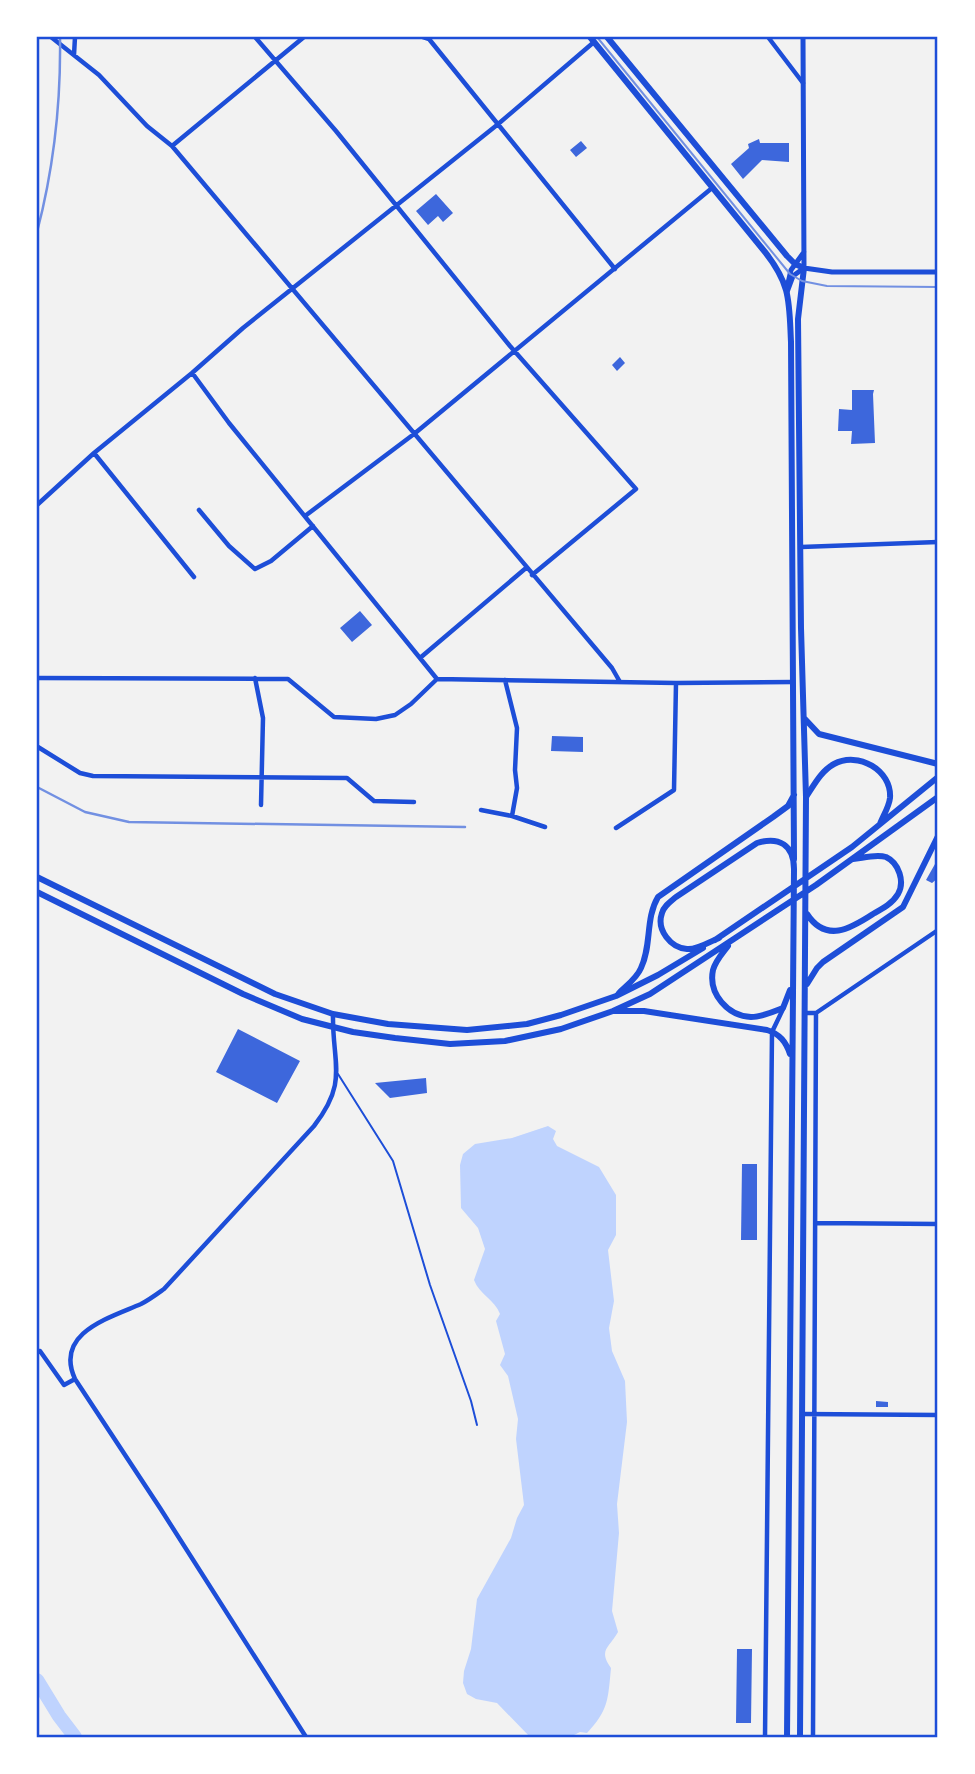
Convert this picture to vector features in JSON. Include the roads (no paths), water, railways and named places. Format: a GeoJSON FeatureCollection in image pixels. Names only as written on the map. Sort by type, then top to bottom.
{"type":"FeatureCollection","features":[{"type":"Feature","properties":{"kind":"main road"},"geometry":{"type":"LineString","coordinates":[[607,37],[750,212],[795,264],[804,268],[798,319],[807,861],[800,1737]]}},
{"type":"Feature","properties":{"kind":"main road"},"geometry":{"type":"LineString","coordinates":[[596,38],[781,274],[787,292],[791,342],[795,793],[787,1737]]}},
{"type":"Feature","properties":{"kind":"main road"},"geometry":{"type":"LineString","coordinates":[[675,142],[686,133]]}},
{"type":"Feature","properties":{"kind":"main road"},"geometry":{"type":"LineString","coordinates":[[712,188],[723,179]]}},
{"type":"Feature","properties":{"kind":"main road"},"geometry":{"type":"LineString","coordinates":[[739,220],[750,212]]}},
{"type":"Feature","properties":{"kind":"main road"},"geometry":{"type":"LineString","coordinates":[[804,717],[809,726],[819,734],[938,764]]}},
{"type":"Feature","properties":{"kind":"main road"},"geometry":{"type":"LineString","coordinates":[[806,797],[820,776],[833,764],[845,760],[866,762],[876,768],[888,788],[890,797],[880,824]]}},
{"type":"Feature","properties":{"kind":"main road"},"geometry":{"type":"LineString","coordinates":[[37,877],[275,994],[333,1014],[388,1024],[467,1030],[527,1024],[616,996],[658,975],[719,938],[815,873],[938,777]]}},
{"type":"Feature","properties":{"kind":"main road"},"geometry":{"type":"LineString","coordinates":[[616,996],[638,975],[643,965],[650,913],[658,897],[788,806],[795,793]]}},
{"type":"Feature","properties":{"kind":"main road"},"geometry":{"type":"LineString","coordinates":[[37,892],[267,1006],[302,1019],[353,1032],[450,1044],[505,1041],[540,1034],[613,1011],[650,994],[852,860],[938,797]]}},
{"type":"Feature","properties":{"kind":"main road"},"geometry":{"type":"LineString","coordinates":[[806,986],[823,962],[908,901],[938,836]]}},
{"type":"Feature","properties":{"kind":"main road"},"geometry":{"type":"LineString","coordinates":[[719,938],[693,949],[678,947],[666,937],[660,921],[662,914],[676,897],[757,843],[766,840],[781,841],[788,845],[794,859]]}},
{"type":"Feature","properties":{"kind":"main road"},"geometry":{"type":"LineString","coordinates":[[807,909],[811,919],[822,928],[833,932],[844,931],[892,902],[902,883],[899,871],[893,863],[885,857],[873,856],[852,860]]}},
{"type":"Feature","properties":{"kind":"main road"},"geometry":{"type":"LineString","coordinates":[[733,941],[718,959],[713,970],[713,985],[722,1004],[738,1014],[751,1017],[772,1013],[783,1009],[793,981]]}},
{"type":"Feature","properties":{"kind":"main road"},"geometry":{"type":"LineString","coordinates":[[613,1011],[644,1011],[772,1031],[786,1042],[792,1059]]}},
{"type":"Feature","properties":{"kind":"street"},"geometry":{"type":"LineString","coordinates":[[51,37],[99,75],[146,125],[172,146],[612,668],[620,682]]}},
{"type":"Feature","properties":{"kind":"street"},"geometry":{"type":"LineString","coordinates":[[74,56],[75,37]]}},
{"type":"Feature","properties":{"kind":"street"},"geometry":{"type":"LineString","coordinates":[[256,37],[515,352],[636,489],[532,575]]}},
{"type":"Feature","properties":{"kind":"street"},"geometry":{"type":"LineString","coordinates":[[172,146],[304,37]]}},
{"type":"Feature","properties":{"kind":"street"},"geometry":{"type":"LineString","coordinates":[[424,37],[429,39],[615,269]]}},
{"type":"Feature","properties":{"kind":"street"},"geometry":{"type":"LineString","coordinates":[[768,37],[803,83]]}},
{"type":"Feature","properties":{"kind":"street"},"geometry":{"type":"LineString","coordinates":[[803,37],[804,268]]}},
{"type":"Feature","properties":{"kind":"street"},"geometry":{"type":"LineString","coordinates":[[37,505],[94,453],[243,328],[497,125],[596,38]]}},
{"type":"Feature","properties":{"kind":"street"},"geometry":{"type":"LineString","coordinates":[[305,516],[414,434],[712,188]]}},
{"type":"Feature","properties":{"kind":"street"},"geometry":{"type":"LineString","coordinates":[[787,292],[790,274],[804,251]]}},
{"type":"Feature","properties":{"kind":"street"},"geometry":{"type":"LineString","coordinates":[[787,292],[793,276],[804,268],[832,272],[938,272]]}},
{"type":"Feature","properties":{"kind":"street"},"geometry":{"type":"LineString","coordinates":[[192,373],[229,423],[437,679]]}},
{"type":"Feature","properties":{"kind":"street"},"geometry":{"type":"LineString","coordinates":[[94,453],[194,577]]}},
{"type":"Feature","properties":{"kind":"street"},"geometry":{"type":"LineString","coordinates":[[199,510],[229,546],[255,569],[271,561],[313,526]]}},
{"type":"Feature","properties":{"kind":"street"},"geometry":{"type":"LineString","coordinates":[[801,547],[938,541]]}},
{"type":"Feature","properties":{"kind":"street"},"geometry":{"type":"LineString","coordinates":[[420,658],[526,568]]}},
{"type":"Feature","properties":{"kind":"street"},"geometry":{"type":"LineString","coordinates":[[37,678],[288,679],[334,717],[376,719],[395,715],[437,679],[794,682]]}},
{"type":"Feature","properties":{"kind":"street"},"geometry":{"type":"LineString","coordinates":[[255,678],[262,718],[261,805]]}},
{"type":"Feature","properties":{"kind":"street"},"geometry":{"type":"LineString","coordinates":[[505,680],[517,728],[517,788],[512,816]]}},
{"type":"Feature","properties":{"kind":"street"},"geometry":{"type":"LineString","coordinates":[[616,828],[674,790],[676,683]]}},
{"type":"Feature","properties":{"kind":"street"},"geometry":{"type":"LineString","coordinates":[[38,747],[80,774],[347,778],[374,801],[414,802]]}},
{"type":"Feature","properties":{"kind":"street"},"geometry":{"type":"LineString","coordinates":[[481,810],[512,816],[545,827]]}},
{"type":"Feature","properties":{"kind":"street"},"geometry":{"type":"LineString","coordinates":[[805,1013],[816,1013],[938,930]]}},
{"type":"Feature","properties":{"kind":"street"},"geometry":{"type":"LineString","coordinates":[[765,1737],[772,1031],[783,1009]]}},
{"type":"Feature","properties":{"kind":"street"},"geometry":{"type":"LineString","coordinates":[[813,1737],[816,1013]]}},
{"type":"Feature","properties":{"kind":"street"},"geometry":{"type":"LineString","coordinates":[[306,1737],[75,1379],[69,1359],[79,1337],[106,1318],[145,1302],[164,1289],[330,1106],[337,1073],[333,1014]]}},
{"type":"Feature","properties":{"kind":"street"},"geometry":{"type":"LineString","coordinates":[[815,1223],[938,1224]]}},
{"type":"Feature","properties":{"kind":"street"},"geometry":{"type":"LineString","coordinates":[[38,1351],[64,1385],[75,1379]]}},
{"type":"Feature","properties":{"kind":"street"},"geometry":{"type":"LineString","coordinates":[[803,1414],[938,1415]]}},
{"type":"Feature","properties":{"kind":"lane"},"geometry":{"type":"LineString","coordinates":[[337,1073],[393,1160],[427,1275],[477,1425]]}},
{"type":"Feature","properties":{"kind":"lane"},"geometry":{"type":"LineString","coordinates":[[37,1345],[38,1351]]}},
{"type":"Feature","properties":{"kind":"water"},"geometry":{"type":"Polygon","coordinates":[[[548,1126],[556,1131],[553,1139],[557,1146],[599,1167],[616,1195],[616,1235],[608,1250],[614,1301],[609,1328],[612,1351],[625,1381],[627,1422],[617,1504],[619,1533],[612,1611],[618,1632],[605,1653],[611,1668],[608,1696],[600,1717],[587,1733],[580,1732],[570,1737],[530,1737],[497,1703],[476,1699],[467,1694],[463,1683],[471,1649],[477,1599],[511,1538],[524,1505],[516,1439],[518,1419],[508,1376],[500,1365],[505,1354],[496,1321],[500,1314],[474,1280],[485,1249],[478,1228],[461,1208],[460,1165],[463,1154],[475,1144],[512,1138],[548,1126]]]}},
{"type":"Feature","properties":{"kind":"waterway"},"geometry":{"type":"LineString","coordinates":[[37,1680],[75,1737]]}},
{"type":"Feature","properties":{"kind":"tram line"},"geometry":{"type":"LineString","coordinates":[[597,37],[790,274],[802,281],[827,286],[938,287]]}},
{"type":"Feature","properties":{"kind":"railway"},"geometry":{"type":"LineString","coordinates":[[37,232],[55,135],[60,37]]}},
{"type":"Feature","properties":{"kind":"railway"},"geometry":{"type":"LineString","coordinates":[[37,787],[85,812],[129,822],[465,827]]}}]}
